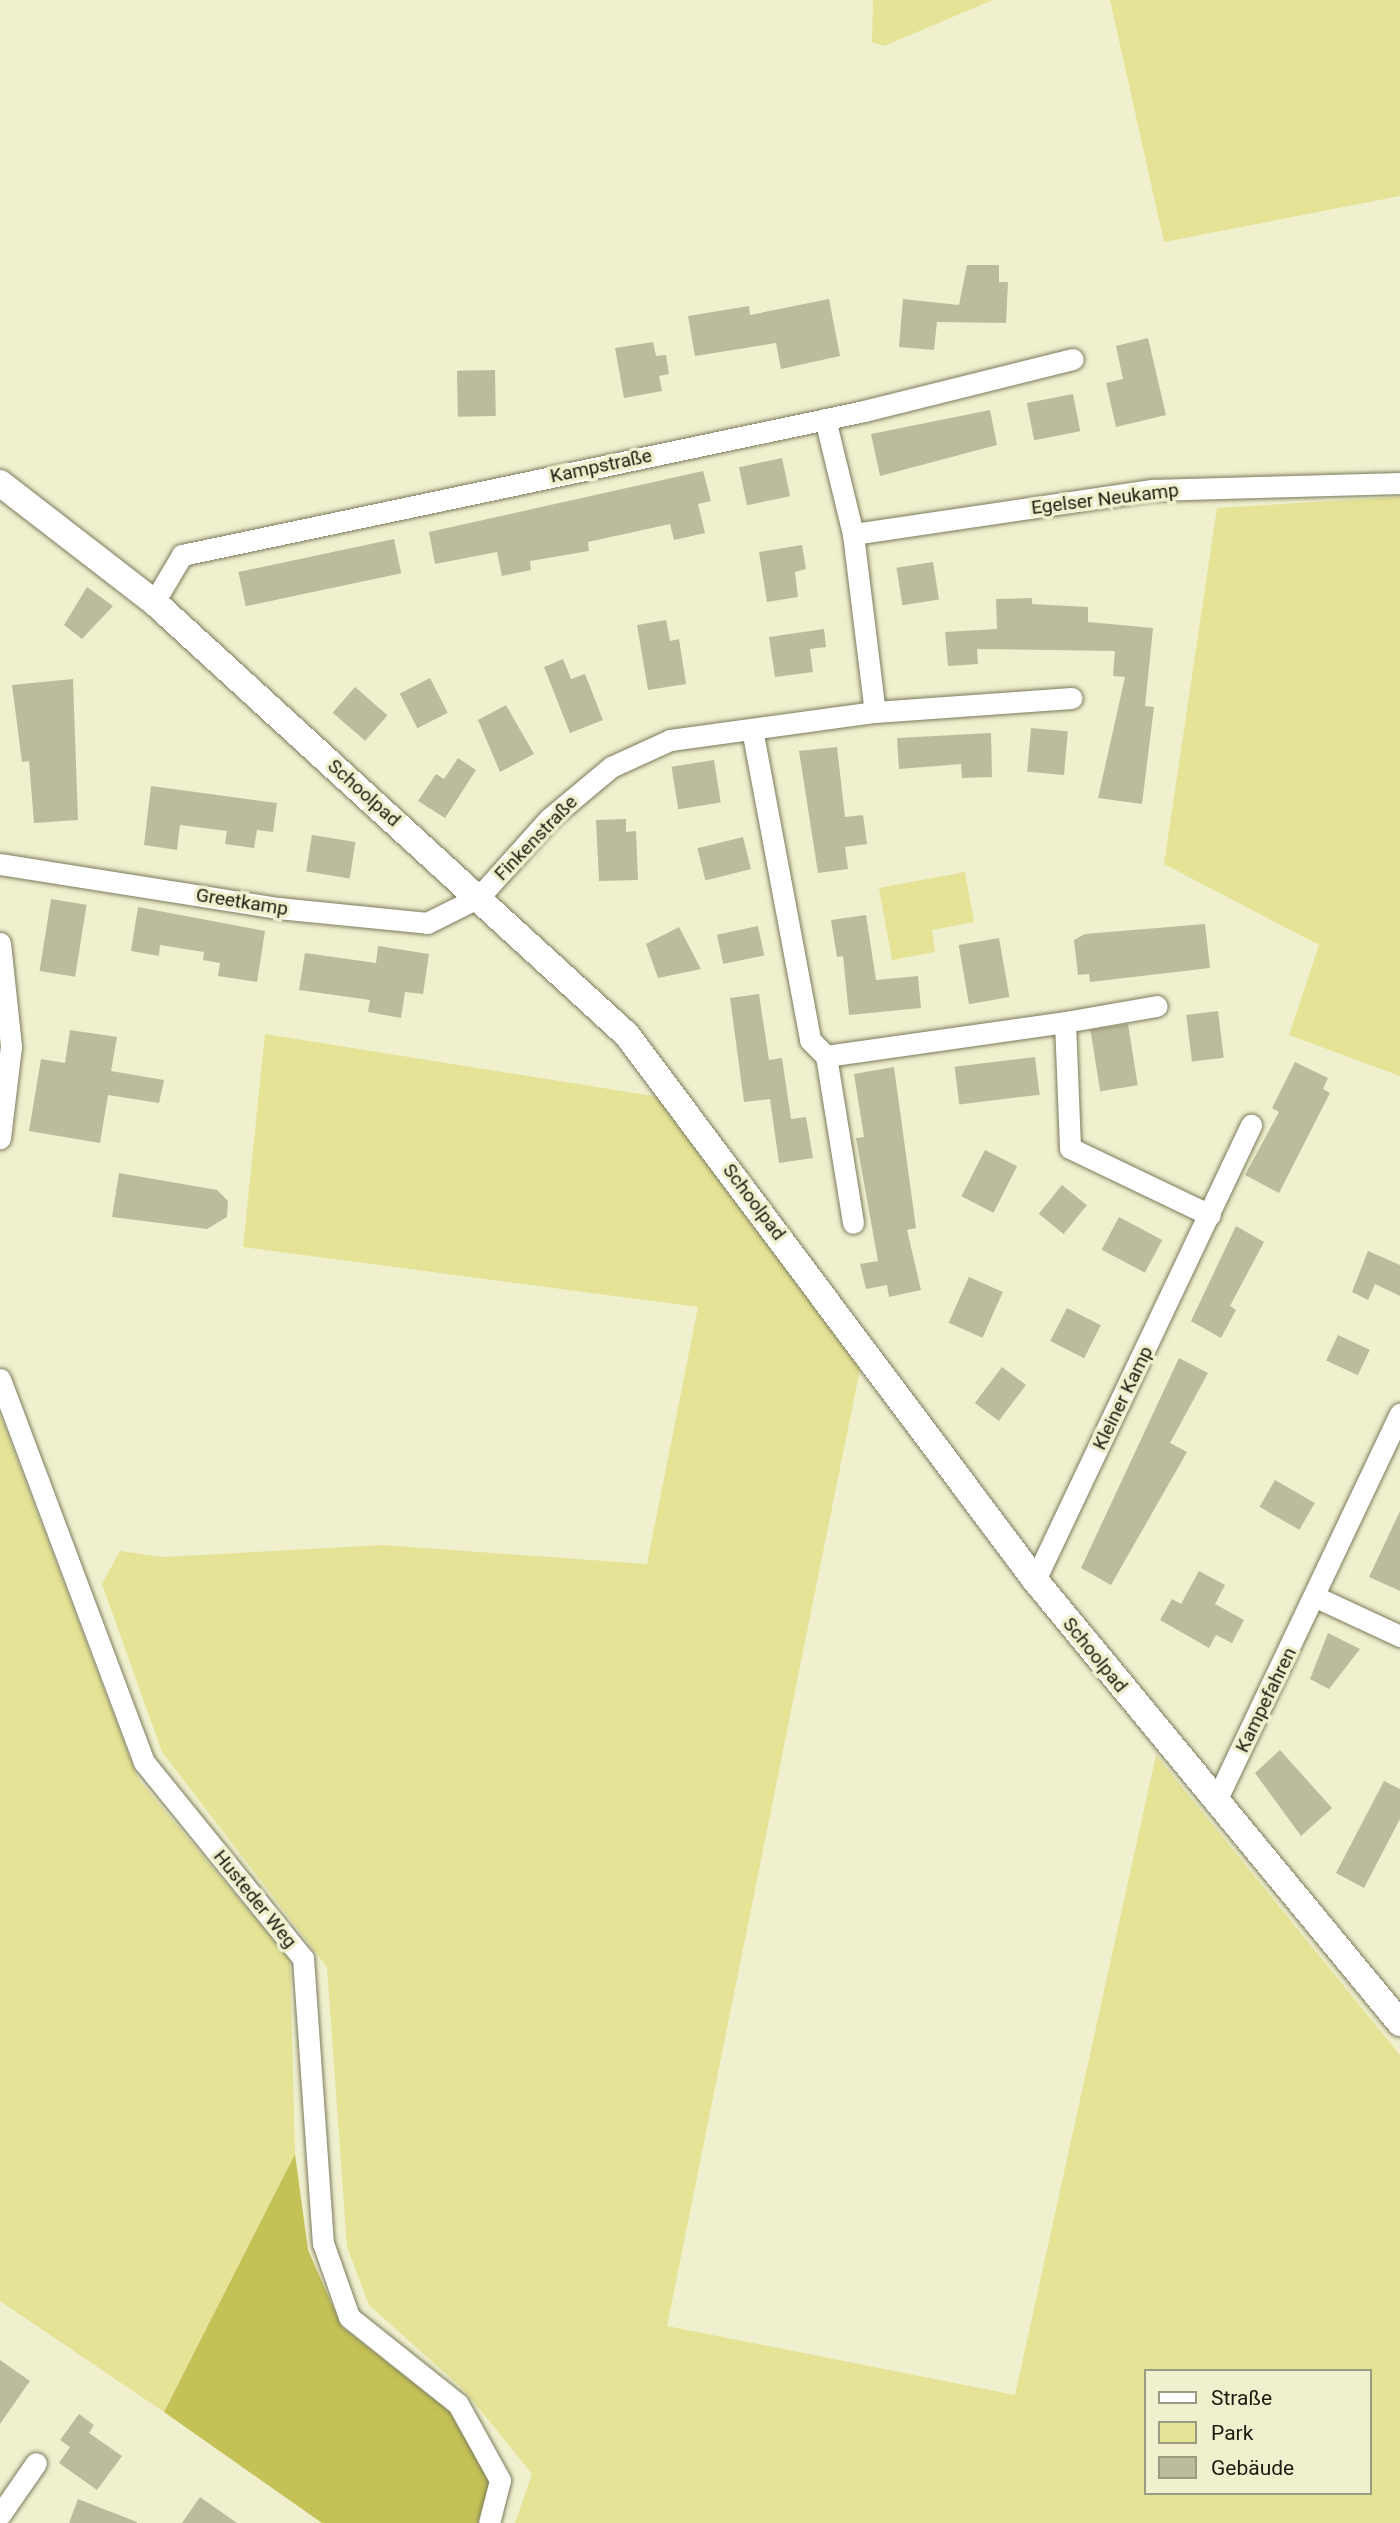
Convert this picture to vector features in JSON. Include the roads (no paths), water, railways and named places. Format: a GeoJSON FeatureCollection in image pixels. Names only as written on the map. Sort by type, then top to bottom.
{"type":"FeatureCollection","features":[{"type":"Feature","properties":{"kind":"street","name":"Kampstraße"},"geometry":{"type":"LineString","coordinates":[[154,602],[182,555],[825,419],[1073,359]]}},
{"type":"Feature","properties":{"kind":"street"},"geometry":{"type":"LineString","coordinates":[[825,419],[853,534],[874,712]]}},
{"type":"Feature","properties":{"kind":"street","name":"Schoolpad"},"geometry":{"type":"LineString","coordinates":[[0,483],[154,602],[627,1035],[1035,1580],[1215,1803],[1400,2023]]}},
{"type":"Feature","properties":{"kind":"street","name":"Egelser Neukamp"},"geometry":{"type":"LineString","coordinates":[[853,534],[1152,491],[1400,483]]}},
{"type":"Feature","properties":{"kind":"street","name":"Finkenstraße"},"geometry":{"type":"LineString","coordinates":[[479,897],[550,818],[611,766],[670,740],[874,712],[1072,698]]}},
{"type":"Feature","properties":{"kind":"street"},"geometry":{"type":"LineString","coordinates":[[752,729],[810,1040],[826,1056],[853,1223]]}},
{"type":"Feature","properties":{"kind":"street","name":"Greetkamp"},"geometry":{"type":"LineString","coordinates":[[0,863],[278,908],[427,923],[479,897]]}},
{"type":"Feature","properties":{"kind":"street"},"geometry":{"type":"LineString","coordinates":[[0,943],[11,1046],[0,1138]]}},
{"type":"Feature","properties":{"kind":"street"},"geometry":{"type":"LineString","coordinates":[[826,1056],[1157,1006]]}},
{"type":"Feature","properties":{"kind":"street"},"geometry":{"type":"LineString","coordinates":[[1065,1022],[1070,1148],[1210,1215]]}},
{"type":"Feature","properties":{"kind":"street","name":"Kleiner Kamp"},"geometry":{"type":"LineString","coordinates":[[1035,1580],[1251,1125]]}},
{"type":"Feature","properties":{"kind":"street","name":"Husteder Weg"},"geometry":{"type":"LineString","coordinates":[[0,1379],[144,1762],[303,1958],[323,2244],[349,2317],[458,2404],[500,2480],[489,2523]]}},
{"type":"Feature","properties":{"kind":"street","name":"Kampefahren"},"geometry":{"type":"LineString","coordinates":[[1215,1803],[1316,1597],[1400,1413]]}},
{"type":"Feature","properties":{"kind":"street"},"geometry":{"type":"LineString","coordinates":[[1316,1597],[1400,1636]]}},
{"type":"Feature","properties":{"kind":"street"},"geometry":{"type":"LineString","coordinates":[[0,2515],[36,2463]]}}]}
